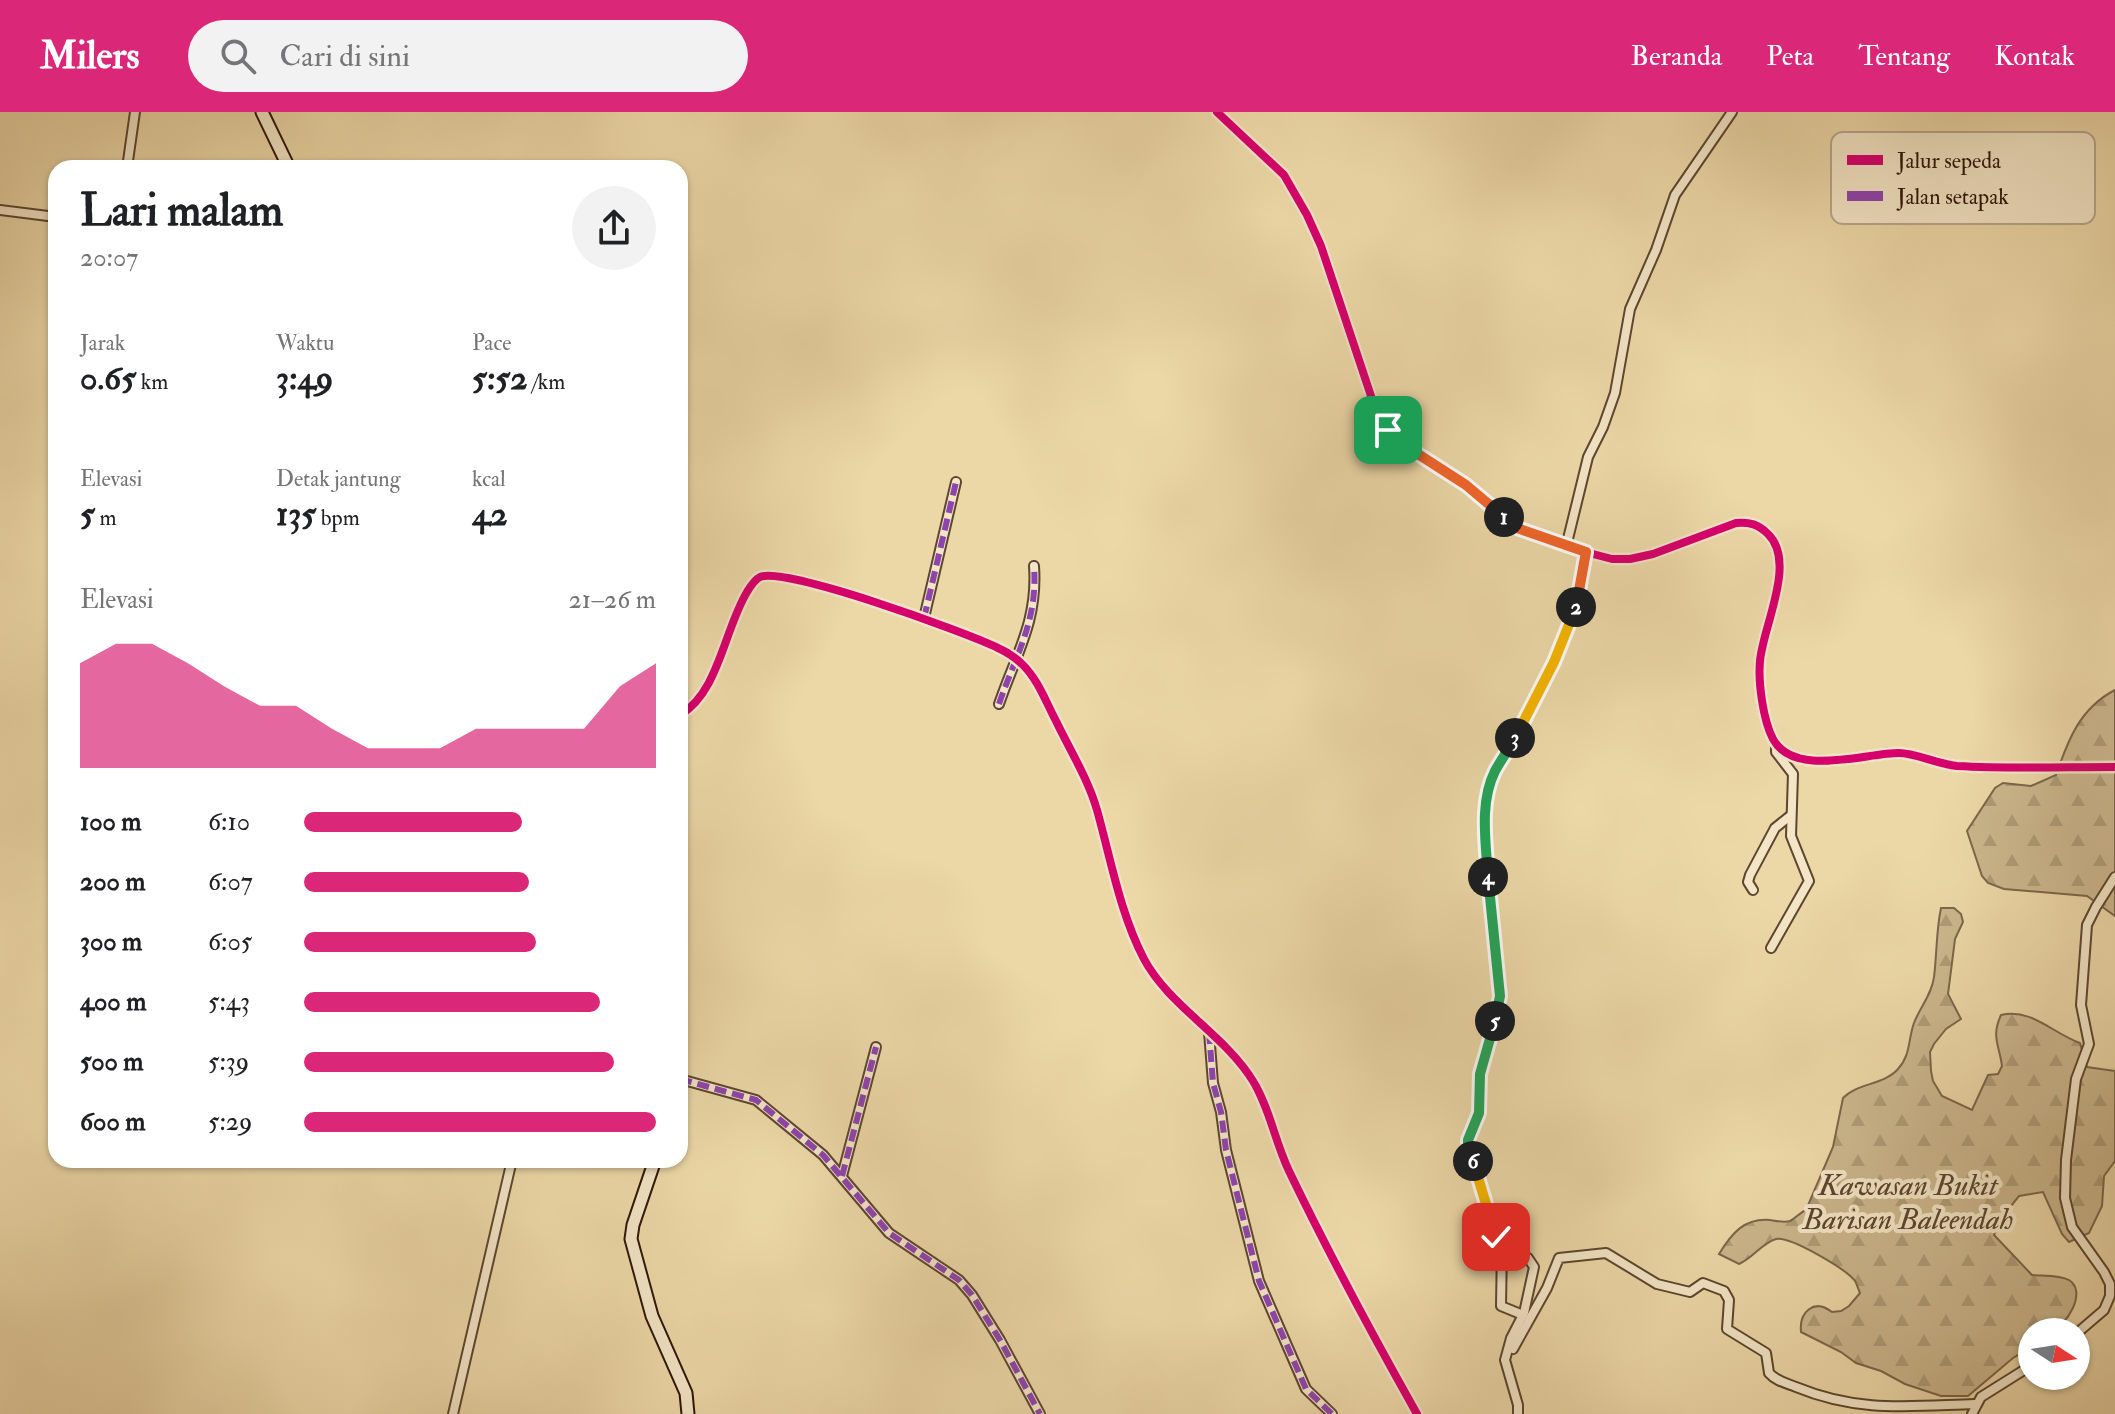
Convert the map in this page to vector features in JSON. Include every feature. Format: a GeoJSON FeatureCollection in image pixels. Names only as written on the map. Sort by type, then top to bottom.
{"type":"FeatureCollection","features":[{"type":"Feature","properties":{"kind":"street"},"geometry":{"type":"LineString","coordinates":[[128,160],[135,112]]}},
{"type":"Feature","properties":{"kind":"street"},"geometry":{"type":"LineString","coordinates":[[262,112],[285,160]]}},
{"type":"Feature","properties":{"kind":"street"},"geometry":{"type":"LineString","coordinates":[[1217,112],[1284,175],[1307,215],[1321,246],[1372,399],[1388,430],[1404,445],[1466,485],[1517,528],[1566,547],[1612,559],[1630,559],[1665,550],[1736,523],[1750,522],[1775,540],[1781,555],[1779,583],[1760,659],[1759,682],[1776,752],[1793,774],[1791,836],[1809,881],[1771,948]]}},
{"type":"Feature","properties":{"kind":"street"},"geometry":{"type":"LineString","coordinates":[[1566,547],[1588,457],[1615,393],[1630,309],[1656,250],[1675,195],[1732,112]]}},
{"type":"Feature","properties":{"kind":"street"},"geometry":{"type":"LineString","coordinates":[[0,210],[48,216]]}},
{"type":"Feature","properties":{"kind":"street"},"geometry":{"type":"LineString","coordinates":[[924,618],[956,482]]}},
{"type":"Feature","properties":{"kind":"street"},"geometry":{"type":"LineString","coordinates":[[1518,1414],[1506,1364],[1511,1338],[1523,1315],[1534,1267],[1528,1258],[1502,1246],[1496,1237],[1468,1150],[1468,1140],[1480,1108],[1480,1074],[1500,996],[1488,877],[1487,794],[1494,773],[1547,676],[1575,613],[1586,552]]}},
{"type":"Feature","properties":{"kind":"street"},"geometry":{"type":"LineString","coordinates":[[999,704],[1029,629],[1036,592],[1034,566]]}},
{"type":"Feature","properties":{"kind":"street"},"geometry":{"type":"LineString","coordinates":[[688,709],[699,700],[710,681],[733,617],[758,577],[780,576],[924,618],[999,648],[1015,658],[1031,674],[1040,690],[1089,791],[1129,924],[1145,961],[1243,1068],[1264,1101],[1287,1166],[1343,1282],[1417,1414]]}},
{"type":"Feature","properties":{"kind":"street"},"geometry":{"type":"LineString","coordinates":[[1776,743],[1799,758],[1816,761],[1900,753],[1956,766],[2115,767]]}},
{"type":"Feature","properties":{"kind":"street"},"geometry":{"type":"LineString","coordinates":[[1753,890],[1748,882],[1750,875],[1775,828],[1790,816]]}},
{"type":"Feature","properties":{"kind":"street"},"geometry":{"type":"LineString","coordinates":[[2090,1322],[2104,1310],[2110,1296],[2110,1284],[2072,1227],[2065,1198],[2066,1160],[2076,1079],[2089,1044],[2081,1005],[2087,925],[2115,877]]}},
{"type":"Feature","properties":{"kind":"street"},"geometry":{"type":"LineString","coordinates":[[1209,1032],[1213,1083],[1226,1150],[1259,1281],[1306,1389],[1332,1414]]}},
{"type":"Feature","properties":{"kind":"street"},"geometry":{"type":"LineString","coordinates":[[842,1176],[876,1047]]}},
{"type":"Feature","properties":{"kind":"street"},"geometry":{"type":"LineString","coordinates":[[688,1081],[756,1100],[823,1155],[889,1233],[959,1280],[1000,1340],[1040,1414]]}},
{"type":"Feature","properties":{"kind":"street"},"geometry":{"type":"LineString","coordinates":[[453,1414],[510,1168]]}},
{"type":"Feature","properties":{"kind":"street"},"geometry":{"type":"LineString","coordinates":[[652,1168],[631,1239],[652,1316],[686,1393],[688,1414]]}},
{"type":"Feature","properties":{"kind":"street"},"geometry":{"type":"LineString","coordinates":[[1502,1246],[1501,1306],[1523,1315]]}},
{"type":"Feature","properties":{"kind":"street"},"geometry":{"type":"LineString","coordinates":[[1506,1364],[1525,1323],[1547,1288],[1559,1258],[1604,1253],[1662,1286],[1690,1292],[1703,1283],[1724,1291],[1729,1300],[1727,1329],[1766,1353],[1770,1374],[1824,1399],[1857,1405],[1975,1404]]}},
{"type":"Feature","properties":{"kind":"street"},"geometry":{"type":"LineString","coordinates":[[1972,1414],[1981,1397],[2018,1374]]}},
{"type":"Feature","properties":{"kind":"green space"},"geometry":{"type":"Polygon","coordinates":[[[2115,690],[2115,916],[2087,896],[2004,889],[1988,883],[1982,876],[1967,831],[1995,788],[2003,783],[2031,786],[2056,775],[2077,726],[2093,706],[2115,690]]]}},
{"type":"Feature","properties":{"kind":"green space","name":"Kawasan Bukit Barisan Baleendah"},"geometry":{"type":"Polygon","coordinates":[[[1941,908],[1954,908],[1961,914],[1963,922],[1955,939],[1948,994],[1961,1019],[1946,1029],[1930,1052],[1933,1081],[1942,1096],[1972,1110],[1988,1075],[1998,1074],[2002,1066],[1996,1035],[2001,1015],[2032,1018],[2080,1043],[2087,1067],[2115,1071],[2115,1161],[2104,1176],[2102,1206],[2089,1233],[2069,1242],[2062,1234],[2043,1192],[2019,1196],[2002,1217],[1994,1235],[2032,1275],[2069,1280],[2076,1292],[2073,1308],[2067,1318],[2018,1318],[2018,1355],[1968,1396],[1941,1396],[1905,1384],[1881,1371],[1856,1363],[1801,1332],[1802,1318],[1809,1309],[1819,1306],[1832,1312],[1841,1311],[1860,1293],[1850,1276],[1817,1254],[1783,1239],[1776,1239],[1739,1264],[1719,1254],[1734,1233],[1746,1224],[1761,1220],[1788,1222],[1806,1210],[1833,1147],[1843,1098],[1892,1074],[1902,1064],[1914,1023],[1933,983],[1941,908]]]}},
{"type":"Feature","properties":{"kind":"marked path"},"geometry":{"type":"LineString","coordinates":[[924,618],[956,482]]}},
{"type":"Feature","properties":{"kind":"marked path"},"geometry":{"type":"LineString","coordinates":[[999,704],[1029,621],[1033,604],[1034,566]]}},
{"type":"Feature","properties":{"kind":"marked path"},"geometry":{"type":"LineString","coordinates":[[1209,1032],[1213,1083],[1226,1150],[1259,1281],[1306,1389],[1332,1414]]}},
{"type":"Feature","properties":{"kind":"marked path"},"geometry":{"type":"LineString","coordinates":[[842,1176],[876,1047]]}},
{"type":"Feature","properties":{"kind":"marked path"},"geometry":{"type":"LineString","coordinates":[[688,1081],[756,1100],[823,1155],[889,1233],[959,1280],[1000,1340],[1040,1414]]}},
{"type":"Feature","properties":{"kind":"cycle path"},"geometry":{"type":"LineString","coordinates":[[1217,112],[1284,175],[1307,215],[1321,246],[1372,399],[1388,430],[1404,445],[1466,485],[1517,528],[1566,547],[1612,559],[1653,554],[1736,523],[1754,524],[1768,534],[1776,546],[1779,577],[1762,647],[1760,679],[1769,731],[1783,751],[1813,761],[1899,753],[1957,766],[2115,767]]}},
{"type":"Feature","properties":{"kind":"cycle path"},"geometry":{"type":"LineString","coordinates":[[688,709],[704,691],[720,659],[739,607],[760,577],[776,576],[803,581],[914,615],[978,639],[1014,657],[1023,665],[1033,677],[1089,787],[1122,905],[1144,959],[1168,991],[1228,1049],[1253,1081],[1304,1202],[1417,1414]]}},
{"type":"Feature","properties":{"kind":"route"},"geometry":{"type":"LineString","coordinates":[[1388,430],[1404,445],[1466,485],[1517,528],[1586,552],[1575,613],[1519,733],[1494,773],[1487,794],[1488,890],[1500,996],[1480,1074],[1480,1108],[1471,1129],[1468,1150],[1496,1237]]}}]}
